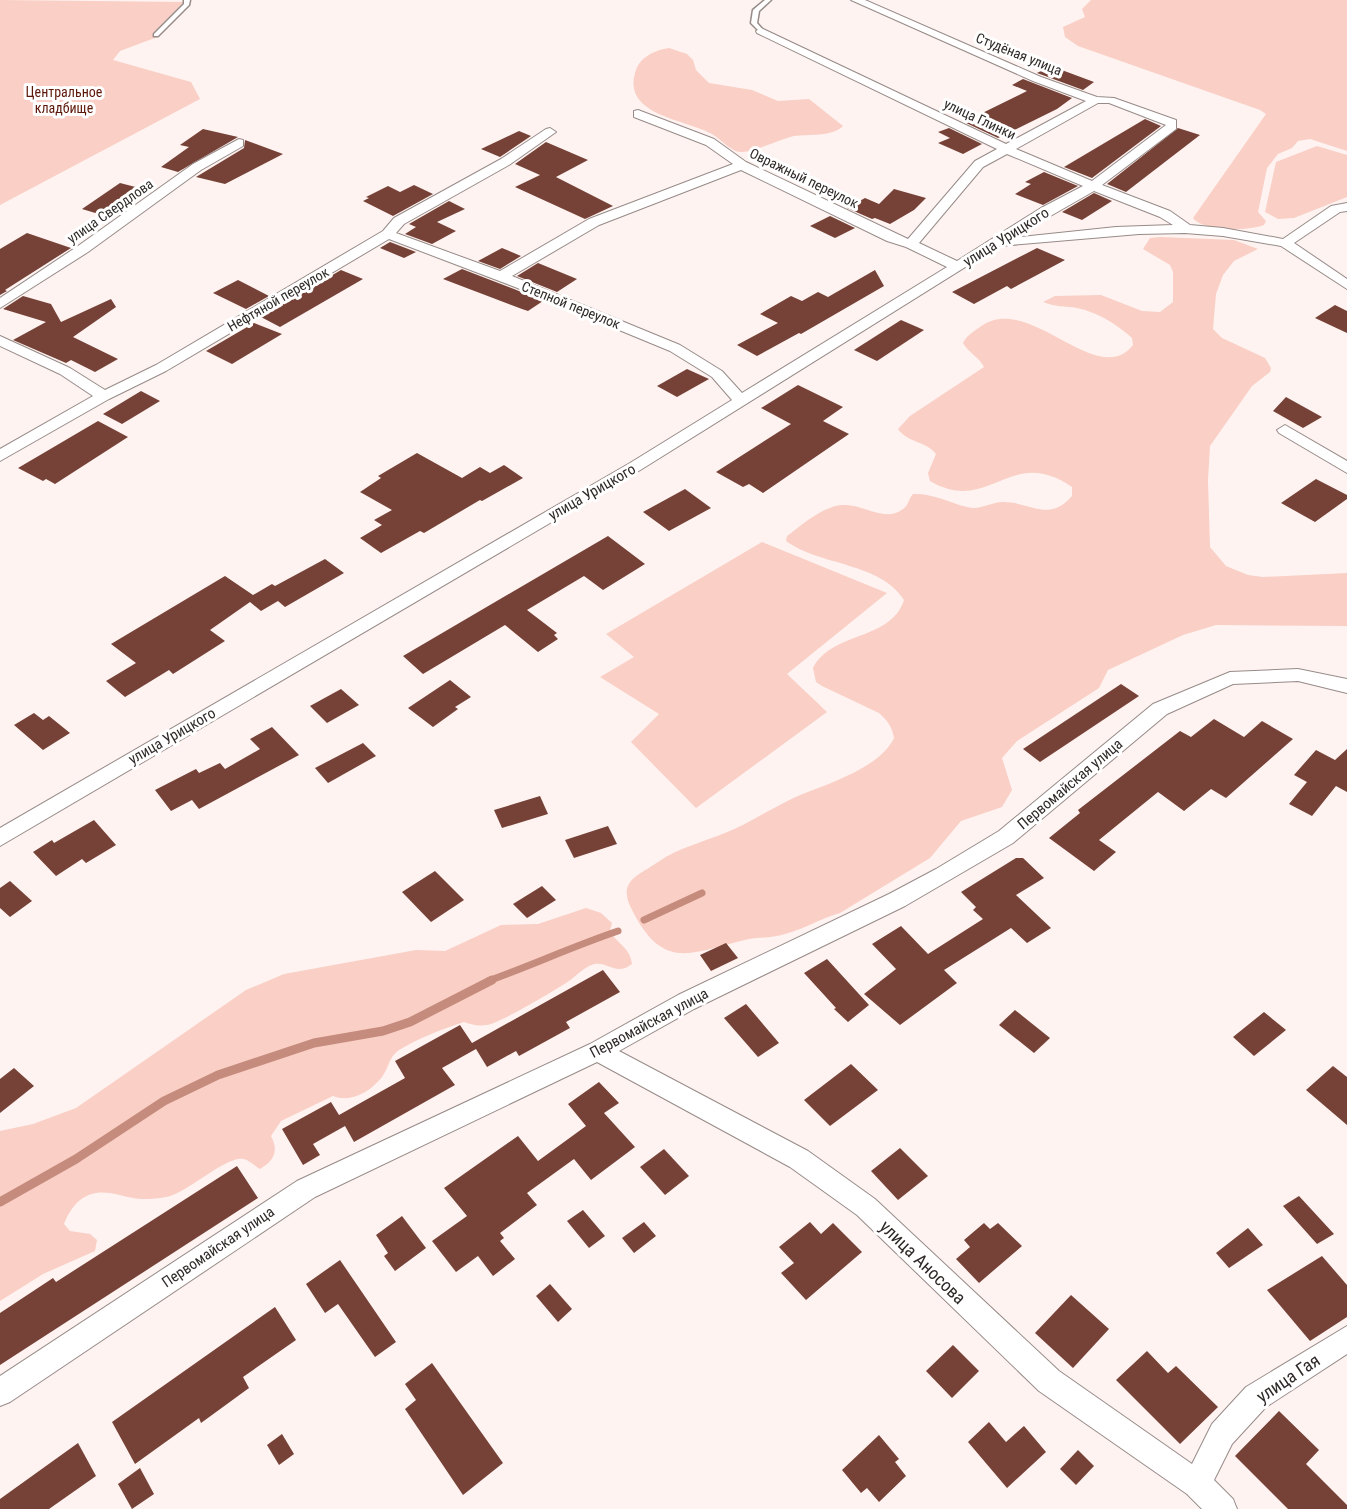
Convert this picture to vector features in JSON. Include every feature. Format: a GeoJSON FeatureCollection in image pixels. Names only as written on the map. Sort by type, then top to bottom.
{"type":"FeatureCollection","features":[{"type":"Feature","properties":{"kind":"street","name":"Студёная улица"},"geometry":{"type":"LineString","coordinates":[[856,0],[1037,79],[1096,100],[1110,100],[1167,120],[1172,123],[1172,126]]}},
{"type":"Feature","properties":{"kind":"street","name":"улица Глинки"},"geometry":{"type":"LineString","coordinates":[[761,31],[1007,148],[1093,186],[1165,214],[1187,229]]}},
{"type":"Feature","properties":{"kind":"street"},"geometry":{"type":"LineString","coordinates":[[911,244],[979,164],[1096,100]]}},
{"type":"Feature","properties":{"kind":"street","name":"Овражный переулок"},"geometry":{"type":"LineString","coordinates":[[638,114],[710,142],[742,165],[892,238],[911,244],[959,267]]}},
{"type":"Feature","properties":{"kind":"street","name":"улица Урицкого"},"geometry":{"type":"LineString","coordinates":[[0,838],[636,466],[998,243],[1046,211],[1093,186],[1172,126]]}},
{"type":"Feature","properties":{"kind":"street","name":"Нефтяной переулок"},"geometry":{"type":"LineString","coordinates":[[0,456],[104,396],[161,368],[388,234],[399,221],[505,162],[550,132]]}},
{"type":"Feature","properties":{"kind":"street","name":"улица Свердлова"},"geometry":{"type":"LineString","coordinates":[[0,304],[83,249],[197,167],[239,143]]}},
{"type":"Feature","properties":{"kind":"street"},"geometry":{"type":"LineString","coordinates":[[500,277],[594,222],[742,165]]}},
{"type":"Feature","properties":{"kind":"street"},"geometry":{"type":"LineString","coordinates":[[1285,243],[1336,209],[1347,207]]}},
{"type":"Feature","properties":{"kind":"street"},"geometry":{"type":"LineString","coordinates":[[998,243],[1124,230],[1187,229],[1235,234],[1285,243],[1347,285]]}},
{"type":"Feature","properties":{"kind":"street","name":"Степной переулок"},"geometry":{"type":"LineString","coordinates":[[388,234],[675,348],[717,374],[740,400]]}},
{"type":"Feature","properties":{"kind":"street"},"geometry":{"type":"LineString","coordinates":[[0,340],[65,371],[104,396]]}},
{"type":"Feature","properties":{"kind":"street"},"geometry":{"type":"LineString","coordinates":[[1285,430],[1347,468]]}},
{"type":"Feature","properties":{"kind":"street","name":"Первомайская улица"},"geometry":{"type":"LineString","coordinates":[[0,1392],[306,1189],[598,1051],[686,1002],[897,900],[1006,837],[1160,709],[1230,678],[1298,675],[1347,686]]}},
{"type":"Feature","properties":{"kind":"street","name":"улица Аносова"},"geometry":{"type":"LineString","coordinates":[[598,1051],[799,1159],[866,1207],[1049,1382],[1197,1484],[1223,1509]]}},
{"type":"Feature","properties":{"kind":"street","name":"улица Гая"},"geometry":{"type":"LineString","coordinates":[[1197,1484],[1222,1434],[1256,1397],[1347,1339]]}},
{"type":"Feature","properties":{"kind":"lane"},"geometry":{"type":"LineString","coordinates":[[156,35],[187,4],[187,0]]}},
{"type":"Feature","properties":{"kind":"lane"},"geometry":{"type":"LineString","coordinates":[[761,31],[754,23],[756,10],[768,0]]}},
{"type":"Feature","properties":{"kind":"green space","name":"Центральное кладбище"},"geometry":{"type":"Polygon","coordinates":[[[0,0],[184,2],[152,34],[160,36],[120,51],[113,60],[191,82],[200,99],[0,205],[0,0]]]}},
{"type":"Feature","properties":{"kind":"green space"},"geometry":{"type":"Polygon","coordinates":[[[1091,0],[1347,0],[1347,151],[1310,139],[1298,141],[1292,148],[1278,154],[1267,168],[1258,212],[1266,221],[1264,225],[1227,229],[1199,223],[1193,218],[1266,114],[1078,46],[1065,37],[1063,27],[1085,17],[1082,9],[1091,0]]]}},
{"type":"Feature","properties":{"kind":"green space"},"geometry":{"type":"Polygon","coordinates":[[[669,48],[687,54],[693,60],[696,70],[709,83],[752,90],[778,101],[809,99],[843,126],[833,132],[794,136],[746,152],[733,150],[710,133],[658,113],[637,97],[634,85],[638,65],[650,54],[669,48]]]}},
{"type":"Feature","properties":{"kind":"green space"},"geometry":{"type":"Polygon","coordinates":[[[1317,146],[1347,155],[1347,197],[1294,218],[1278,219],[1265,212],[1276,162],[1317,146]]]}},
{"type":"Feature","properties":{"kind":"green space"},"geometry":{"type":"Polygon","coordinates":[[[1150,238],[1234,240],[1258,249],[1234,261],[1223,275],[1216,294],[1213,329],[1222,338],[1265,358],[1271,368],[1270,372],[1252,386],[1210,446],[1208,480],[1210,547],[1226,566],[1248,575],[1263,577],[1347,573],[1347,626],[1216,625],[1183,635],[1108,670],[1099,688],[1017,741],[1002,758],[1012,790],[1002,807],[961,821],[930,858],[840,913],[781,935],[749,939],[696,952],[681,953],[668,950],[655,943],[643,929],[627,899],[627,891],[632,879],[674,853],[734,829],[789,800],[852,774],[877,758],[894,738],[889,724],[879,713],[816,682],[813,668],[822,656],[833,648],[887,623],[897,613],[904,600],[880,578],[800,549],[786,541],[787,536],[829,508],[851,505],[881,514],[896,513],[905,507],[913,494],[934,496],[972,508],[1003,502],[1047,510],[1064,504],[1072,496],[1072,487],[1050,476],[1032,473],[1015,475],[969,491],[951,490],[930,481],[928,473],[936,454],[902,434],[898,429],[910,416],[984,367],[963,343],[980,327],[999,319],[1019,321],[1081,350],[1101,356],[1118,356],[1133,345],[1132,338],[1113,323],[1085,310],[1043,302],[1055,296],[1101,295],[1142,311],[1160,312],[1173,302],[1173,272],[1170,265],[1143,249],[1150,238]]]}},
{"type":"Feature","properties":{"kind":"green space"},"geometry":{"type":"Polygon","coordinates":[[[762,542],[887,593],[787,674],[827,712],[696,808],[631,742],[659,714],[600,677],[634,657],[606,634],[762,542]]]}},
{"type":"Feature","properties":{"kind":"green space"},"geometry":{"type":"Polygon","coordinates":[[[586,908],[601,913],[612,923],[610,931],[629,954],[632,964],[620,969],[600,964],[589,966],[550,993],[494,1023],[472,1025],[464,1022],[431,1034],[399,1050],[382,1077],[360,1095],[347,1098],[333,1096],[281,1121],[271,1136],[275,1146],[274,1155],[269,1163],[260,1169],[244,1159],[237,1159],[228,1162],[178,1193],[166,1197],[142,1199],[110,1193],[96,1193],[85,1197],[72,1208],[64,1224],[70,1231],[90,1234],[97,1240],[95,1251],[43,1274],[0,1301],[0,1131],[33,1124],[76,1108],[246,990],[284,974],[416,950],[445,951],[501,925],[538,924],[586,908]]]}},
{"type":"Feature","properties":{"kind":"building"},"geometry":{"type":"Polygon","coordinates":[[[1051,66],[1094,82],[1083,90],[1037,73],[1051,66]]]}},
{"type":"Feature","properties":{"kind":"building"},"geometry":{"type":"Polygon","coordinates":[[[1023,79],[1072,98],[1057,109],[998,138],[964,122],[1027,91],[1012,85],[1023,79]]]}},
{"type":"Feature","properties":{"kind":"building"},"geometry":{"type":"Polygon","coordinates":[[[1145,119],[1161,126],[1092,178],[1064,167],[1145,119]]]}},
{"type":"Feature","properties":{"kind":"building"},"geometry":{"type":"Polygon","coordinates":[[[949,128],[982,144],[963,154],[938,143],[950,138],[938,132],[949,128]]]}},
{"type":"Feature","properties":{"kind":"building"},"geometry":{"type":"Polygon","coordinates":[[[1178,128],[1200,135],[1126,192],[1107,184],[1178,128]]]}},
{"type":"Feature","properties":{"kind":"building"},"geometry":{"type":"Polygon","coordinates":[[[203,129],[238,137],[178,172],[161,167],[189,147],[180,145],[203,129]]]}},
{"type":"Feature","properties":{"kind":"building"},"geometry":{"type":"Polygon","coordinates":[[[519,131],[531,136],[500,157],[481,149],[519,131]]]}},
{"type":"Feature","properties":{"kind":"building"},"geometry":{"type":"Polygon","coordinates":[[[245,140],[283,154],[225,184],[196,177],[244,148],[245,140]]]}},
{"type":"Feature","properties":{"kind":"building"},"geometry":{"type":"Polygon","coordinates":[[[546,142],[588,160],[556,177],[613,206],[585,219],[515,187],[540,175],[515,164],[546,142]]]}},
{"type":"Feature","properties":{"kind":"building"},"geometry":{"type":"Polygon","coordinates":[[[1044,172],[1078,186],[1043,205],[1015,194],[1031,184],[1025,182],[1044,172]]]}},
{"type":"Feature","properties":{"kind":"building"},"geometry":{"type":"Polygon","coordinates":[[[120,183],[151,191],[112,218],[82,209],[120,183]]]}},
{"type":"Feature","properties":{"kind":"building"},"geometry":{"type":"Polygon","coordinates":[[[414,185],[433,194],[393,216],[363,201],[369,198],[366,197],[388,186],[400,192],[414,185]]]}},
{"type":"Feature","properties":{"kind":"building"},"geometry":{"type":"Polygon","coordinates":[[[894,189],[926,198],[914,210],[890,224],[847,208],[865,198],[879,204],[894,189]]]}},
{"type":"Feature","properties":{"kind":"building"},"geometry":{"type":"Polygon","coordinates":[[[1094,193],[1112,201],[1082,220],[1062,212],[1094,193]]]}},
{"type":"Feature","properties":{"kind":"building"},"geometry":{"type":"Polygon","coordinates":[[[449,201],[465,209],[437,222],[456,231],[432,244],[405,234],[416,227],[409,224],[449,201]]]}},
{"type":"Feature","properties":{"kind":"building"},"geometry":{"type":"Polygon","coordinates":[[[830,216],[855,228],[835,238],[810,226],[830,216]]]}},
{"type":"Feature","properties":{"kind":"building"},"geometry":{"type":"Polygon","coordinates":[[[27,233],[71,248],[0,295],[0,249],[27,233]]]}},
{"type":"Feature","properties":{"kind":"building"},"geometry":{"type":"Polygon","coordinates":[[[390,242],[416,252],[404,258],[380,248],[390,242]]]}},
{"type":"Feature","properties":{"kind":"building"},"geometry":{"type":"Polygon","coordinates":[[[502,248],[521,256],[500,269],[478,261],[502,248]]]}},
{"type":"Feature","properties":{"kind":"building"},"geometry":{"type":"Polygon","coordinates":[[[1037,248],[1065,260],[1011,289],[1007,286],[974,304],[952,292],[1037,248]]]}},
{"type":"Feature","properties":{"kind":"building"},"geometry":{"type":"Polygon","coordinates":[[[538,263],[577,279],[557,292],[517,276],[538,263]]]}},
{"type":"Feature","properties":{"kind":"building"},"geometry":{"type":"Polygon","coordinates":[[[462,269],[543,301],[528,311],[443,279],[462,269]]]}},
{"type":"Feature","properties":{"kind":"building"},"geometry":{"type":"Polygon","coordinates":[[[341,270],[363,279],[280,327],[261,317],[341,270]]]}},
{"type":"Feature","properties":{"kind":"building"},"geometry":{"type":"Polygon","coordinates":[[[875,270],[884,286],[801,334],[757,356],[737,345],[778,323],[760,314],[791,296],[802,301],[818,292],[828,297],[875,270]]]}},
{"type":"Feature","properties":{"kind":"building"},"geometry":{"type":"Polygon","coordinates":[[[238,280],[269,296],[246,309],[213,293],[238,280]]]}},
{"type":"Feature","properties":{"kind":"building"},"geometry":{"type":"Polygon","coordinates":[[[23,296],[51,304],[61,322],[111,299],[116,307],[73,337],[118,359],[95,372],[71,360],[66,363],[13,340],[46,322],[3,309],[23,296]]]}},
{"type":"Feature","properties":{"kind":"building"},"geometry":{"type":"Polygon","coordinates":[[[1335,305],[1347,311],[1347,333],[1315,318],[1335,305]]]}},
{"type":"Feature","properties":{"kind":"building"},"geometry":{"type":"Polygon","coordinates":[[[901,320],[924,330],[877,361],[854,350],[901,320]]]}},
{"type":"Feature","properties":{"kind":"building"},"geometry":{"type":"Polygon","coordinates":[[[254,323],[282,334],[232,364],[206,351],[254,323]]]}},
{"type":"Feature","properties":{"kind":"building"},"geometry":{"type":"Polygon","coordinates":[[[687,369],[709,379],[677,397],[657,386],[687,369]]]}},
{"type":"Feature","properties":{"kind":"building"},"geometry":{"type":"Polygon","coordinates":[[[798,385],[843,407],[823,421],[849,434],[763,493],[749,484],[743,487],[716,472],[791,424],[761,408],[798,385]]]}},
{"type":"Feature","properties":{"kind":"building"},"geometry":{"type":"Polygon","coordinates":[[[141,391],[160,401],[122,424],[103,414],[141,391]]]}},
{"type":"Feature","properties":{"kind":"building"},"geometry":{"type":"Polygon","coordinates":[[[1286,397],[1322,417],[1303,428],[1273,411],[1286,397]]]}},
{"type":"Feature","properties":{"kind":"building"},"geometry":{"type":"Polygon","coordinates":[[[98,421],[128,437],[55,484],[46,479],[43,481],[18,468],[98,421]]]}},
{"type":"Feature","properties":{"kind":"building"},"geometry":{"type":"Polygon","coordinates":[[[417,453],[462,478],[480,467],[490,473],[504,465],[523,478],[424,533],[420,531],[381,553],[360,538],[382,525],[374,520],[392,510],[360,492],[381,478],[378,476],[417,453]]]}},
{"type":"Feature","properties":{"kind":"building"},"geometry":{"type":"Polygon","coordinates":[[[1316,479],[1347,495],[1347,499],[1315,522],[1281,503],[1316,479]]]}},
{"type":"Feature","properties":{"kind":"building"},"geometry":{"type":"Polygon","coordinates":[[[685,489],[711,508],[669,531],[643,512],[685,489]]]}},
{"type":"Feature","properties":{"kind":"building"},"geometry":{"type":"Polygon","coordinates":[[[608,536],[645,564],[603,590],[584,576],[527,610],[557,633],[554,635],[558,639],[538,652],[505,625],[423,674],[403,656],[608,536]]]}},
{"type":"Feature","properties":{"kind":"building"},"geometry":{"type":"Polygon","coordinates":[[[325,559],[344,573],[285,607],[278,601],[261,611],[250,602],[210,630],[225,641],[173,674],[169,670],[125,697],[106,681],[136,663],[111,644],[225,576],[253,595],[325,559]]]}},
{"type":"Feature","properties":{"kind":"building"},"geometry":{"type":"Polygon","coordinates":[[[450,680],[471,697],[455,707],[458,709],[433,727],[408,708],[450,680]]]}},
{"type":"Feature","properties":{"kind":"building"},"geometry":{"type":"Polygon","coordinates":[[[1121,684],[1139,696],[1040,762],[1023,749],[1121,684]]]}},
{"type":"Feature","properties":{"kind":"building"},"geometry":{"type":"Polygon","coordinates":[[[341,689],[359,705],[327,723],[310,706],[341,689]]]}},
{"type":"Feature","properties":{"kind":"building"},"geometry":{"type":"Polygon","coordinates":[[[34,713],[43,720],[49,716],[70,733],[43,750],[14,725],[34,713]]]}},
{"type":"Feature","properties":{"kind":"building"},"geometry":{"type":"Polygon","coordinates":[[[1214,719],[1244,737],[1262,721],[1293,739],[1226,798],[1211,789],[1184,811],[1158,792],[1099,840],[1116,852],[1094,871],[1049,838],[1080,813],[1078,810],[1180,731],[1191,737],[1214,719]]]}},
{"type":"Feature","properties":{"kind":"building"},"geometry":{"type":"Polygon","coordinates":[[[272,727],[299,755],[199,809],[192,800],[171,811],[155,790],[196,769],[199,773],[220,763],[225,769],[260,749],[250,739],[272,727]]]}},
{"type":"Feature","properties":{"kind":"building"},"geometry":{"type":"Polygon","coordinates":[[[363,743],[376,756],[328,783],[315,768],[363,743]]]}},
{"type":"Feature","properties":{"kind":"building"},"geometry":{"type":"Polygon","coordinates":[[[1347,749],[1347,792],[1336,786],[1312,816],[1289,804],[1307,782],[1294,775],[1316,750],[1335,760],[1347,749]]]}},
{"type":"Feature","properties":{"kind":"building"},"geometry":{"type":"Polygon","coordinates":[[[540,796],[548,814],[502,828],[494,810],[540,796]]]}},
{"type":"Feature","properties":{"kind":"building"},"geometry":{"type":"Polygon","coordinates":[[[94,820],[116,845],[86,863],[82,859],[56,876],[33,852],[52,840],[54,843],[94,820]]]}},
{"type":"Feature","properties":{"kind":"building"},"geometry":{"type":"Polygon","coordinates":[[[608,826],[617,844],[574,858],[565,840],[608,826]]]}},
{"type":"Feature","properties":{"kind":"building"},"geometry":{"type":"Polygon","coordinates":[[[1016,858],[1023,858],[1044,878],[1016,895],[1051,928],[1027,943],[1011,928],[944,970],[957,983],[900,1025],[864,994],[896,969],[872,944],[901,926],[928,954],[983,919],[973,910],[976,907],[961,892],[1016,858]]]}},
{"type":"Feature","properties":{"kind":"building"},"geometry":{"type":"Polygon","coordinates":[[[435,871],[464,900],[431,922],[402,892],[435,871]]]}},
{"type":"Feature","properties":{"kind":"building"},"geometry":{"type":"Polygon","coordinates":[[[10,881],[32,901],[10,917],[0,908],[0,888],[10,881]]]}},
{"type":"Feature","properties":{"kind":"building"},"geometry":{"type":"Polygon","coordinates":[[[542,886],[556,900],[527,918],[513,904],[542,886]]]}},
{"type":"Feature","properties":{"kind":"building"},"geometry":{"type":"Polygon","coordinates":[[[726,943],[738,958],[711,971],[700,955],[726,943]]]}},
{"type":"Feature","properties":{"kind":"building"},"geometry":{"type":"Polygon","coordinates":[[[827,959],[869,1005],[848,1022],[804,973],[827,959]]]}},
{"type":"Feature","properties":{"kind":"building"},"geometry":{"type":"Polygon","coordinates":[[[603,970],[620,992],[566,1022],[570,1028],[519,1056],[516,1051],[487,1067],[476,1049],[442,1068],[455,1085],[354,1142],[345,1126],[313,1144],[320,1155],[303,1165],[282,1129],[331,1102],[339,1115],[405,1078],[395,1061],[460,1025],[472,1043],[603,970]]]}},
{"type":"Feature","properties":{"kind":"building"},"geometry":{"type":"Polygon","coordinates":[[[746,1004],[779,1043],[758,1057],[724,1018],[746,1004]]]}},
{"type":"Feature","properties":{"kind":"building"},"geometry":{"type":"Polygon","coordinates":[[[1015,1010],[1050,1038],[1034,1053],[999,1025],[1015,1010]]]}},
{"type":"Feature","properties":{"kind":"building"},"geometry":{"type":"Polygon","coordinates":[[[1264,1012],[1286,1030],[1254,1056],[1233,1037],[1264,1012]]]}},
{"type":"Feature","properties":{"kind":"building"},"geometry":{"type":"Polygon","coordinates":[[[851,1064],[878,1090],[830,1126],[804,1100],[851,1064]]]}},
{"type":"Feature","properties":{"kind":"building"},"geometry":{"type":"Polygon","coordinates":[[[1333,1066],[1347,1077],[1347,1125],[1306,1090],[1333,1066]]]}},
{"type":"Feature","properties":{"kind":"building"},"geometry":{"type":"Polygon","coordinates":[[[14,1068],[34,1086],[0,1113],[0,1079],[14,1068]]]}},
{"type":"Feature","properties":{"kind":"building"},"geometry":{"type":"Polygon","coordinates":[[[599,1082],[619,1103],[604,1113],[635,1147],[591,1180],[574,1159],[527,1193],[537,1205],[500,1233],[504,1238],[500,1241],[515,1259],[493,1276],[478,1256],[456,1272],[432,1241],[467,1216],[444,1188],[518,1136],[538,1161],[586,1126],[568,1104],[599,1082]]]}},
{"type":"Feature","properties":{"kind":"building"},"geometry":{"type":"Polygon","coordinates":[[[900,1148],[928,1176],[898,1200],[871,1171],[900,1148]]]}},
{"type":"Feature","properties":{"kind":"building"},"geometry":{"type":"Polygon","coordinates":[[[664,1149],[689,1176],[665,1195],[640,1167],[664,1149]]]}},
{"type":"Feature","properties":{"kind":"building"},"geometry":{"type":"Polygon","coordinates":[[[237,1166],[258,1198],[0,1365],[0,1313],[53,1278],[56,1282],[237,1166]]]}},
{"type":"Feature","properties":{"kind":"building"},"geometry":{"type":"Polygon","coordinates":[[[1299,1196],[1334,1234],[1317,1244],[1283,1206],[1299,1196]]]}},
{"type":"Feature","properties":{"kind":"building"},"geometry":{"type":"Polygon","coordinates":[[[583,1210],[605,1236],[589,1248],[567,1221],[583,1210]]]}},
{"type":"Feature","properties":{"kind":"building"},"geometry":{"type":"Polygon","coordinates":[[[402,1216],[426,1248],[395,1271],[384,1256],[388,1253],[376,1235],[402,1216]]]}},
{"type":"Feature","properties":{"kind":"building"},"geometry":{"type":"Polygon","coordinates":[[[644,1222],[656,1236],[634,1253],[622,1238],[644,1222]]]}},
{"type":"Feature","properties":{"kind":"building"},"geometry":{"type":"Polygon","coordinates":[[[810,1222],[821,1234],[833,1223],[862,1252],[806,1300],[781,1273],[794,1263],[779,1247],[810,1222]]]}},
{"type":"Feature","properties":{"kind":"building"},"geometry":{"type":"Polygon","coordinates":[[[984,1223],[990,1229],[998,1223],[1022,1246],[979,1283],[956,1259],[970,1247],[964,1240],[984,1223]]]}},
{"type":"Feature","properties":{"kind":"building"},"geometry":{"type":"Polygon","coordinates":[[[1248,1228],[1263,1245],[1229,1268],[1216,1253],[1248,1228]]]}},
{"type":"Feature","properties":{"kind":"building"},"geometry":{"type":"Polygon","coordinates":[[[1322,1256],[1347,1285],[1347,1317],[1310,1341],[1267,1290],[1322,1256]]]}},
{"type":"Feature","properties":{"kind":"building"},"geometry":{"type":"Polygon","coordinates":[[[340,1260],[396,1342],[375,1357],[338,1304],[325,1313],[306,1284],[340,1260]]]}},
{"type":"Feature","properties":{"kind":"building"},"geometry":{"type":"Polygon","coordinates":[[[550,1284],[572,1309],[558,1322],[536,1296],[550,1284]]]}},
{"type":"Feature","properties":{"kind":"building"},"geometry":{"type":"Polygon","coordinates":[[[1071,1295],[1109,1329],[1073,1368],[1035,1333],[1071,1295]]]}},
{"type":"Feature","properties":{"kind":"building"},"geometry":{"type":"Polygon","coordinates":[[[275,1307],[296,1340],[243,1377],[249,1388],[201,1423],[199,1418],[135,1464],[112,1422],[275,1307]]]}},
{"type":"Feature","properties":{"kind":"building"},"geometry":{"type":"Polygon","coordinates":[[[953,1345],[979,1371],[952,1398],[926,1371],[953,1345]]]}},
{"type":"Feature","properties":{"kind":"building"},"geometry":{"type":"Polygon","coordinates":[[[1147,1351],[1168,1373],[1176,1366],[1218,1407],[1180,1444],[1116,1380],[1147,1351]]]}},
{"type":"Feature","properties":{"kind":"building"},"geometry":{"type":"Polygon","coordinates":[[[432,1363],[503,1463],[463,1495],[405,1409],[416,1400],[405,1384],[432,1363]]]}},
{"type":"Feature","properties":{"kind":"building"},"geometry":{"type":"Polygon","coordinates":[[[1279,1411],[1319,1450],[1306,1464],[1347,1505],[1347,1509],[1288,1509],[1235,1456],[1279,1411]]]}},
{"type":"Feature","properties":{"kind":"building"},"geometry":{"type":"Polygon","coordinates":[[[989,1422],[1006,1442],[1024,1426],[1046,1452],[1007,1488],[968,1442],[989,1422]]]}},
{"type":"Feature","properties":{"kind":"building"},"geometry":{"type":"Polygon","coordinates":[[[282,1434],[294,1454],[279,1465],[267,1445],[282,1434]]]}},
{"type":"Feature","properties":{"kind":"building"},"geometry":{"type":"Polygon","coordinates":[[[879,1435],[899,1459],[895,1462],[906,1476],[879,1502],[867,1488],[861,1493],[842,1470],[879,1435]]]}},
{"type":"Feature","properties":{"kind":"building"},"geometry":{"type":"Polygon","coordinates":[[[78,1443],[96,1476],[49,1509],[0,1509],[0,1499],[78,1443]]]}},
{"type":"Feature","properties":{"kind":"building"},"geometry":{"type":"Polygon","coordinates":[[[1078,1450],[1094,1466],[1076,1485],[1060,1469],[1078,1450]]]}},
{"type":"Feature","properties":{"kind":"building"},"geometry":{"type":"Polygon","coordinates":[[[140,1468],[154,1494],[132,1509],[118,1484],[140,1468]]]}},
{"type":"Feature","properties":{"kind":"waterway"},"geometry":{"type":"LineString","coordinates":[[644,920],[702,893]]}},
{"type":"Feature","properties":{"kind":"waterway"},"geometry":{"type":"LineString","coordinates":[[488,981],[618,931]]}},
{"type":"Feature","properties":{"kind":"waterway"},"geometry":{"type":"LineString","coordinates":[[0,1202],[76,1159],[164,1101],[218,1075],[314,1043],[383,1031],[410,1022],[492,980]]}}]}
